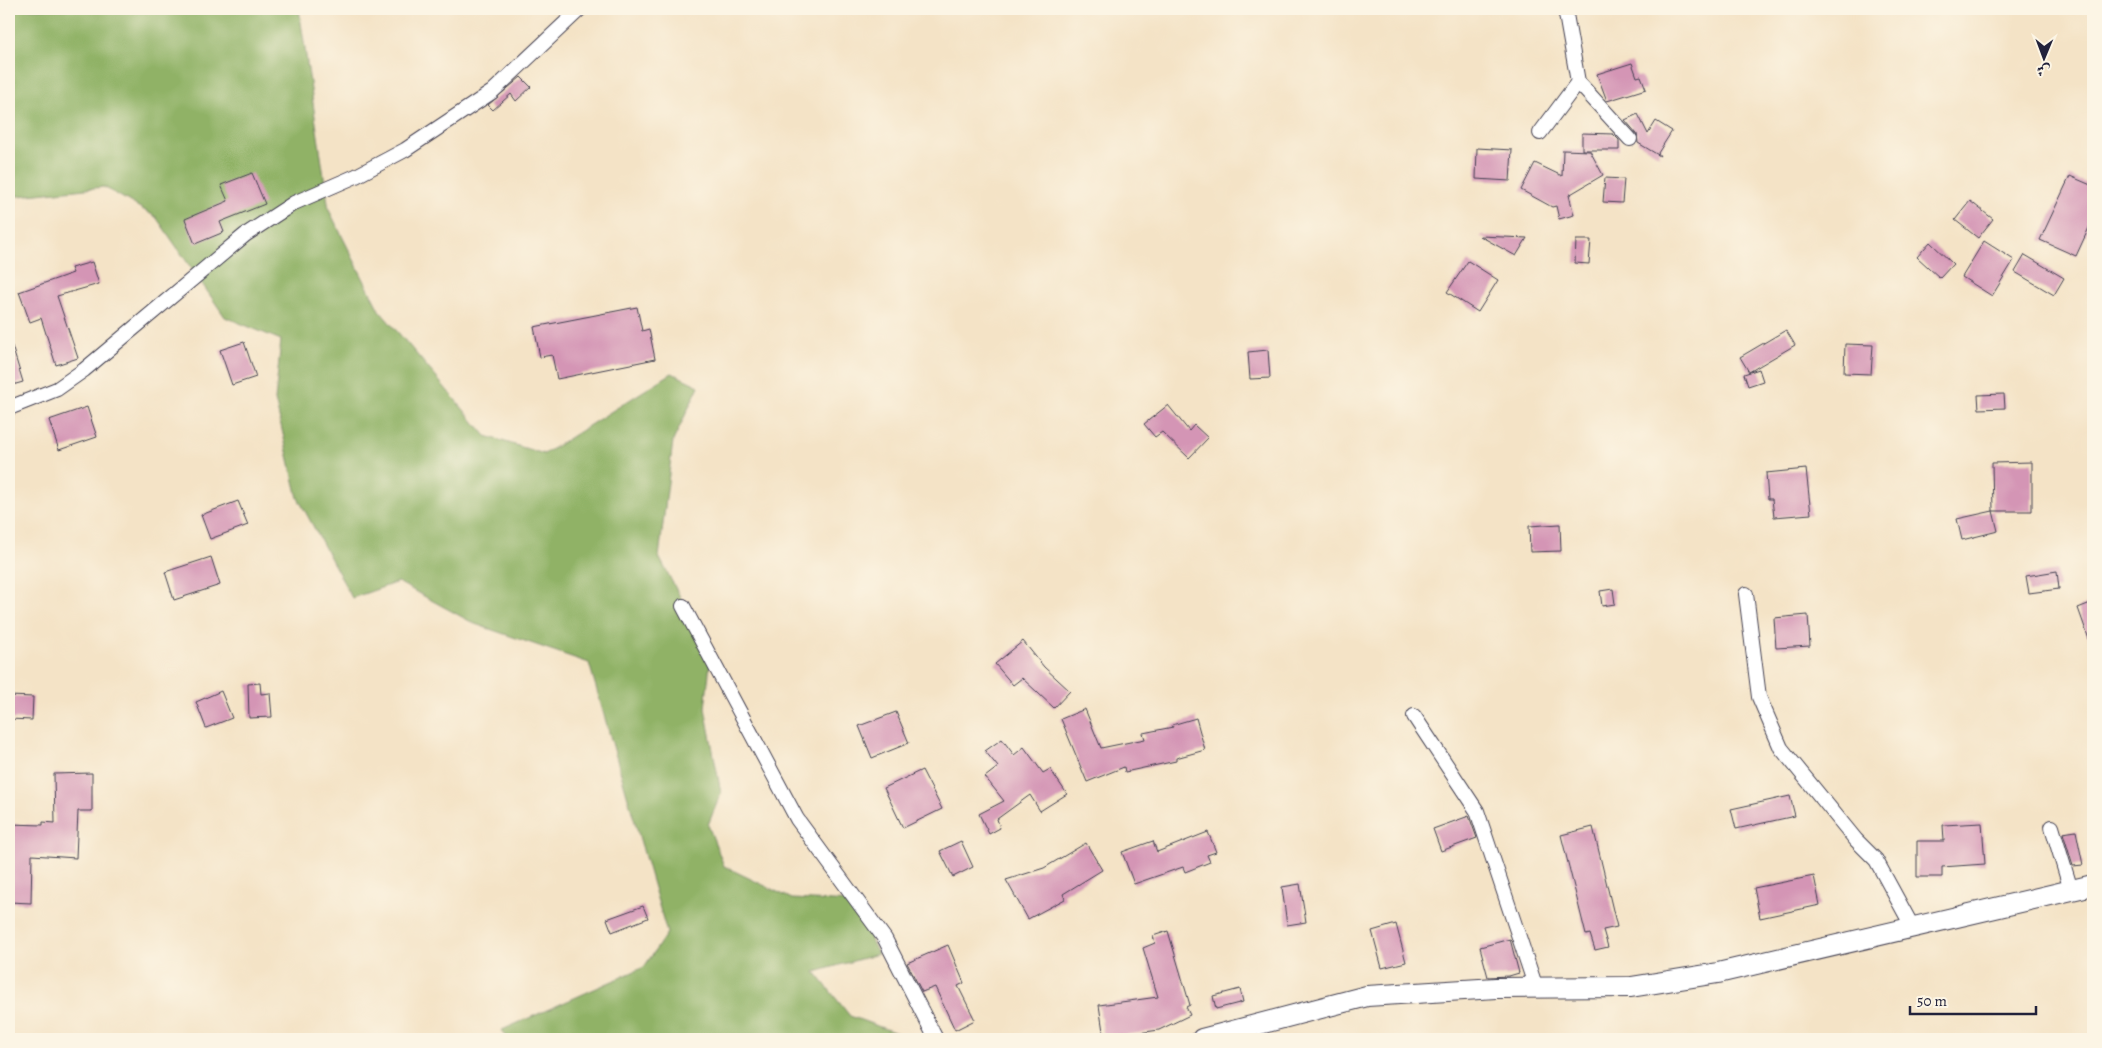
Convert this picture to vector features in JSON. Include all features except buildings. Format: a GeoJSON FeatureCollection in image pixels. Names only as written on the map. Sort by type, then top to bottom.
{"type":"FeatureCollection","features":[{"type":"Feature","properties":{"kind":"street"},"geometry":{"type":"LineString","coordinates":[[9,408],[57,389],[84,370],[245,235],[294,203],[356,176],[405,150],[492,92],[580,9]]}},
{"type":"Feature","properties":{"kind":"street"},"geometry":{"type":"LineString","coordinates":[[1565,9],[1578,82],[1630,139]]}},
{"type":"Feature","properties":{"kind":"street"},"geometry":{"type":"LineString","coordinates":[[1540,133],[1578,82]]}},
{"type":"Feature","properties":{"kind":"street"},"geometry":{"type":"LineString","coordinates":[[1746,594],[1759,697],[1781,748],[1856,840],[1876,860],[1914,928]]}},
{"type":"Feature","properties":{"kind":"street"},"geometry":{"type":"LineString","coordinates":[[683,606],[797,819],[885,939],[936,1039]]}},
{"type":"Feature","properties":{"kind":"street"},"geometry":{"type":"LineString","coordinates":[[1414,716],[1477,810],[1536,988]]}},
{"type":"Feature","properties":{"kind":"street"},"geometry":{"type":"LineString","coordinates":[[2052,827],[2071,890]]}},
{"type":"Feature","properties":{"kind":"street"},"geometry":{"type":"LineString","coordinates":[[1202,1039],[1367,996],[1496,988],[1630,987],[1718,973],[2093,885]]}},
{"type":"Feature","properties":{"kind":"green space"},"geometry":{"type":"Polygon","coordinates":[[[9,9],[299,9],[329,210],[379,310],[486,436],[544,454],[672,373],[699,386],[673,441],[659,557],[711,655],[705,708],[721,793],[708,825],[724,866],[792,899],[852,902],[878,954],[815,972],[850,1016],[913,1039],[508,1039],[502,1030],[644,967],[667,933],[589,663],[475,624],[398,582],[352,598],[298,498],[275,400],[281,340],[225,317],[156,217],[104,187],[9,197],[9,9]]]}}]}
